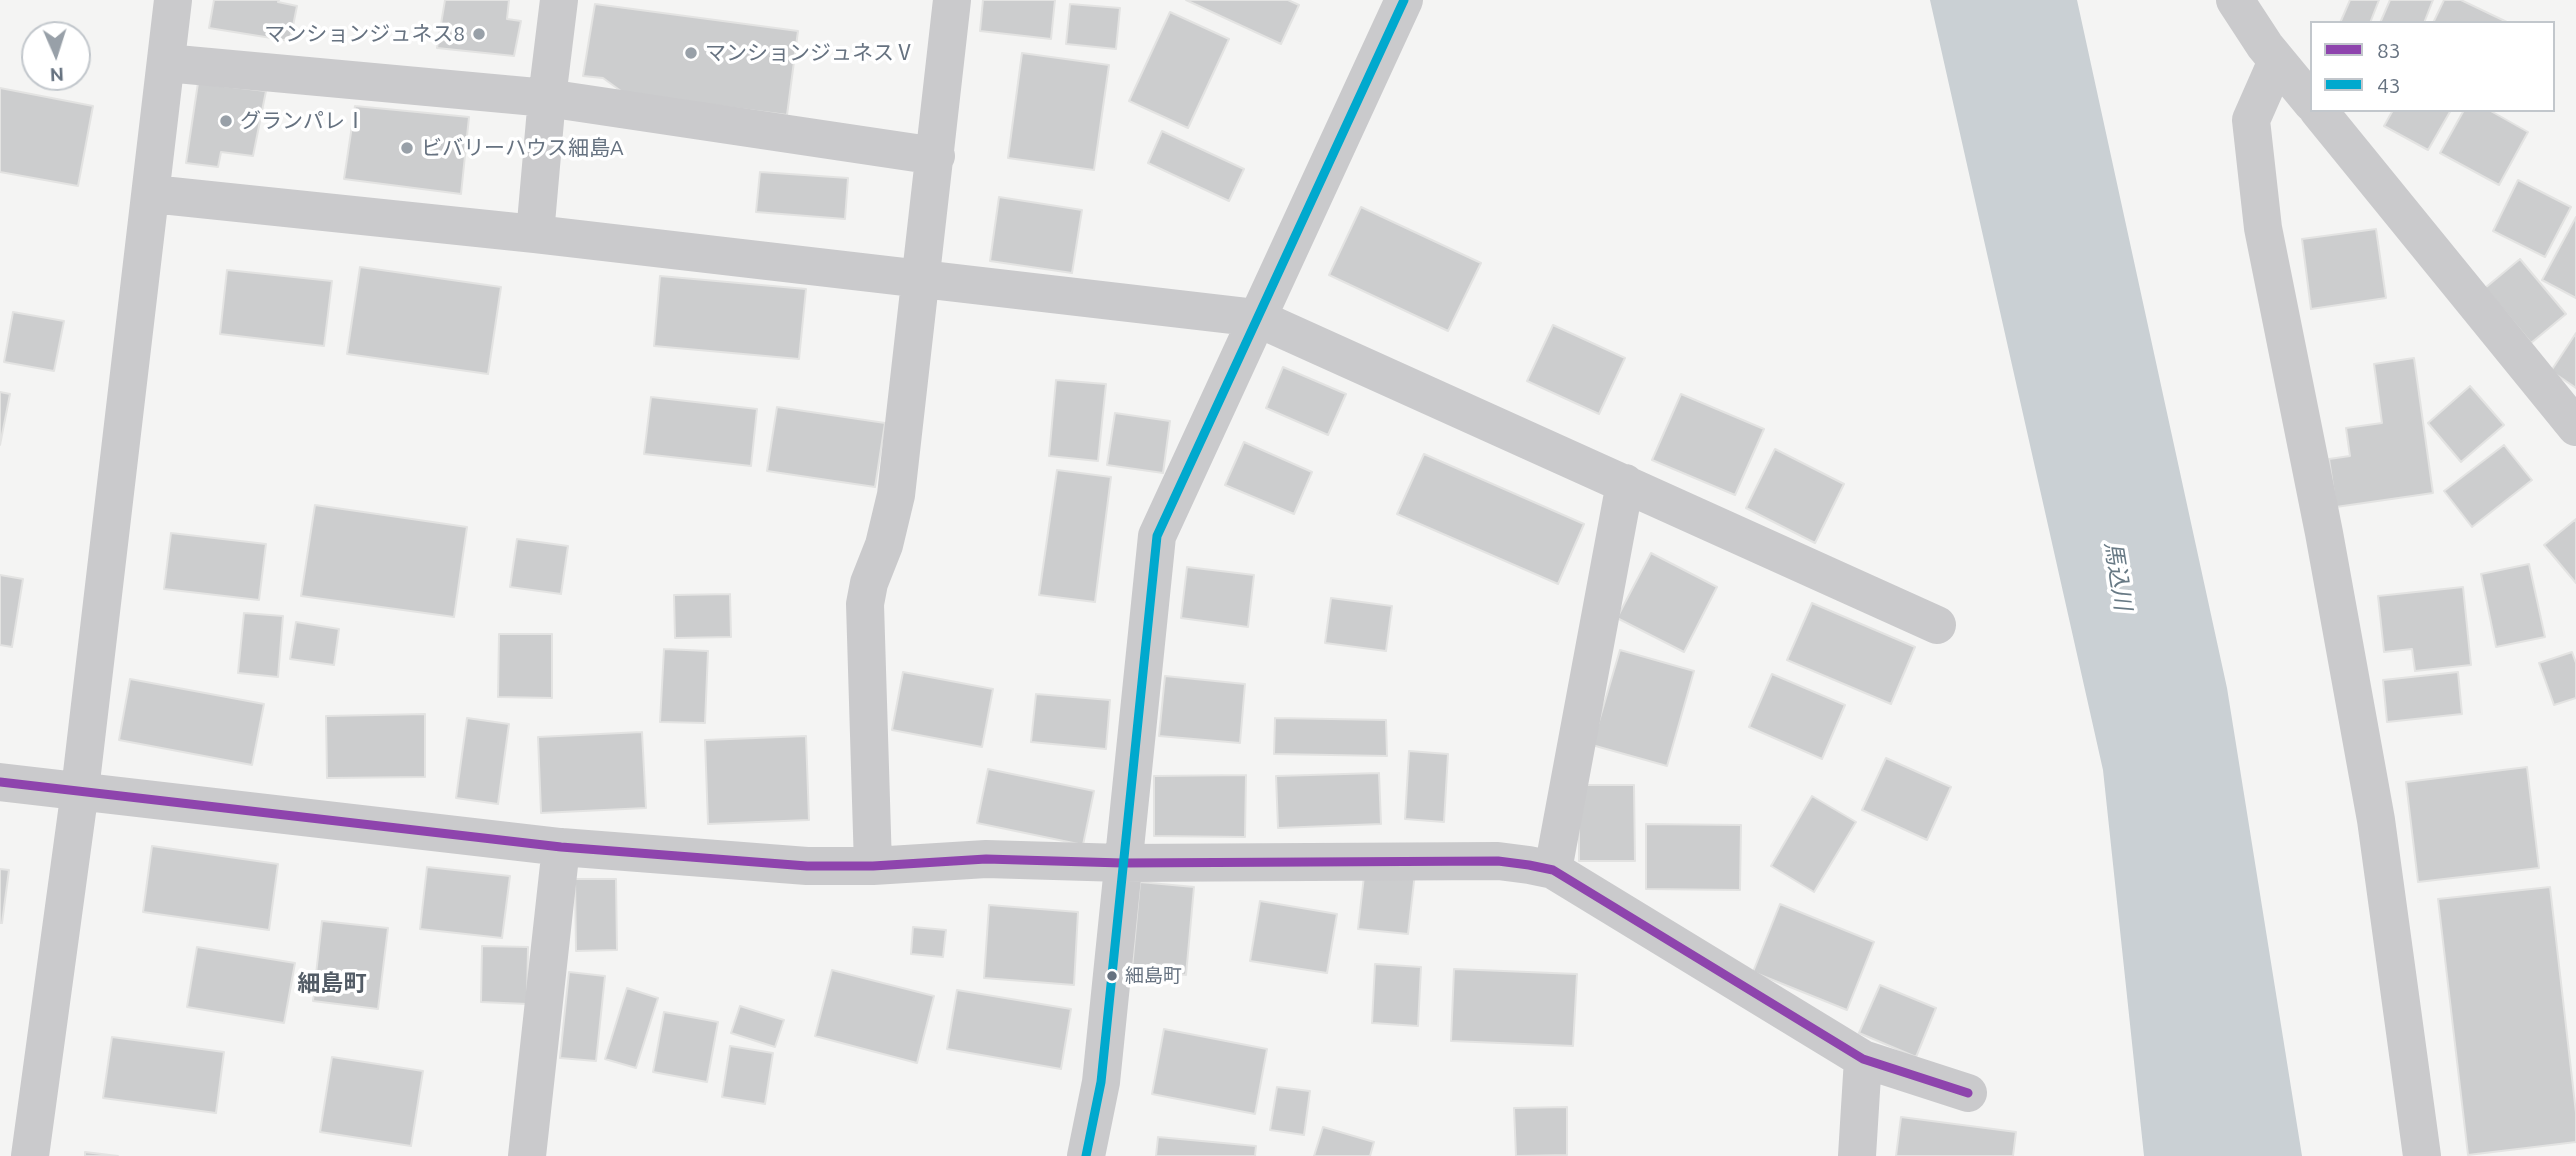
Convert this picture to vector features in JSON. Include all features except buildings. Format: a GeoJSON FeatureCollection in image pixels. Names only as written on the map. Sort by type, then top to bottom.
{"type":"FeatureCollection","features":[{"type":"Feature","properties":{"kind":"street"},"geometry":{"type":"LineString","coordinates":[[30,1156],[80,790],[173,0]]}},
{"type":"Feature","properties":{"kind":"street"},"geometry":{"type":"LineString","coordinates":[[534,234],[559,0]]}},
{"type":"Feature","properties":{"kind":"street"},"geometry":{"type":"LineString","coordinates":[[873,866],[865,604],[869,583],[884,545],[896,495],[909,400],[919,280],[936,156],[952,0]]}},
{"type":"Feature","properties":{"kind":"street"},"geometry":{"type":"LineString","coordinates":[[1086,1156],[1101,1082],[1157,536],[1404,0]]}},
{"type":"Feature","properties":{"kind":"street"},"geometry":{"type":"LineString","coordinates":[[2235,0],[2277,61],[2310,101]]}},
{"type":"Feature","properties":{"kind":"street"},"geometry":{"type":"LineString","coordinates":[[2277,61],[2251,120],[2263,228],[2376,820],[2423,1156]]}},
{"type":"Feature","properties":{"kind":"street"},"geometry":{"type":"LineString","coordinates":[[166,63],[547,98],[936,156]]}},
{"type":"Feature","properties":{"kind":"street"},"geometry":{"type":"LineString","coordinates":[[2320,112],[2576,427]]}},
{"type":"Feature","properties":{"kind":"street"},"geometry":{"type":"LineString","coordinates":[[152,194],[534,234],[1257,318],[1937,625]]}},
{"type":"Feature","properties":{"kind":"street"},"geometry":{"type":"LineString","coordinates":[[1553,870],[1625,483]]}},
{"type":"Feature","properties":{"kind":"street"},"geometry":{"type":"LineString","coordinates":[[0,782],[561,847],[807,866],[873,866],[986,859],[1122,863],[1498,861],[1553,870],[1863,1059],[1968,1093]]}},
{"type":"Feature","properties":{"kind":"street"},"geometry":{"type":"LineString","coordinates":[[527,1156],[561,847]]}},
{"type":"Feature","properties":{"kind":"street"},"geometry":{"type":"LineString","coordinates":[[1857,1156],[1863,1059]]}},
{"type":"Feature","properties":{"kind":"water","name":"馬込川"},"geometry":{"type":"Polygon","coordinates":[[[1930,0],[2077,0],[2227,688],[2302,1156],[2144,1156],[2103,770],[1930,0]]]}},
{"type":"Feature","properties":{"kind":"transit line","name":"43"},"geometry":{"type":"LineString","coordinates":[[1086,1156],[1101,1082],[1157,536],[1404,0]]}},
{"type":"Feature","properties":{"kind":"transit line","name":"83"},"geometry":{"type":"LineString","coordinates":[[0,782],[561,847],[807,866],[873,866],[986,859],[1122,863],[1498,861],[1529,865],[1553,870],[1863,1059],[1968,1093]]}},
{"type":"Feature","properties":{"kind":"place","name":"マンションジュネス8"},"geometry":{"type":"Point","coordinates":[479,34]}},
{"type":"Feature","properties":{"kind":"place","name":"マンションジュネスⅤ"},"geometry":{"type":"Point","coordinates":[691,53]}},
{"type":"Feature","properties":{"kind":"place","name":"グランパレⅠ"},"geometry":{"type":"Point","coordinates":[226,121]}},
{"type":"Feature","properties":{"kind":"place","name":"ビバリーハウス細島A"},"geometry":{"type":"Point","coordinates":[407,148]}},
{"type":"Feature","properties":{"kind":"place","name":"細島町"},"geometry":{"type":"Point","coordinates":[1112,976]}},
{"type":"Feature","properties":{"kind":"district","name":"細島町"},"geometry":{"type":"Point","coordinates":[332,983]}}]}
